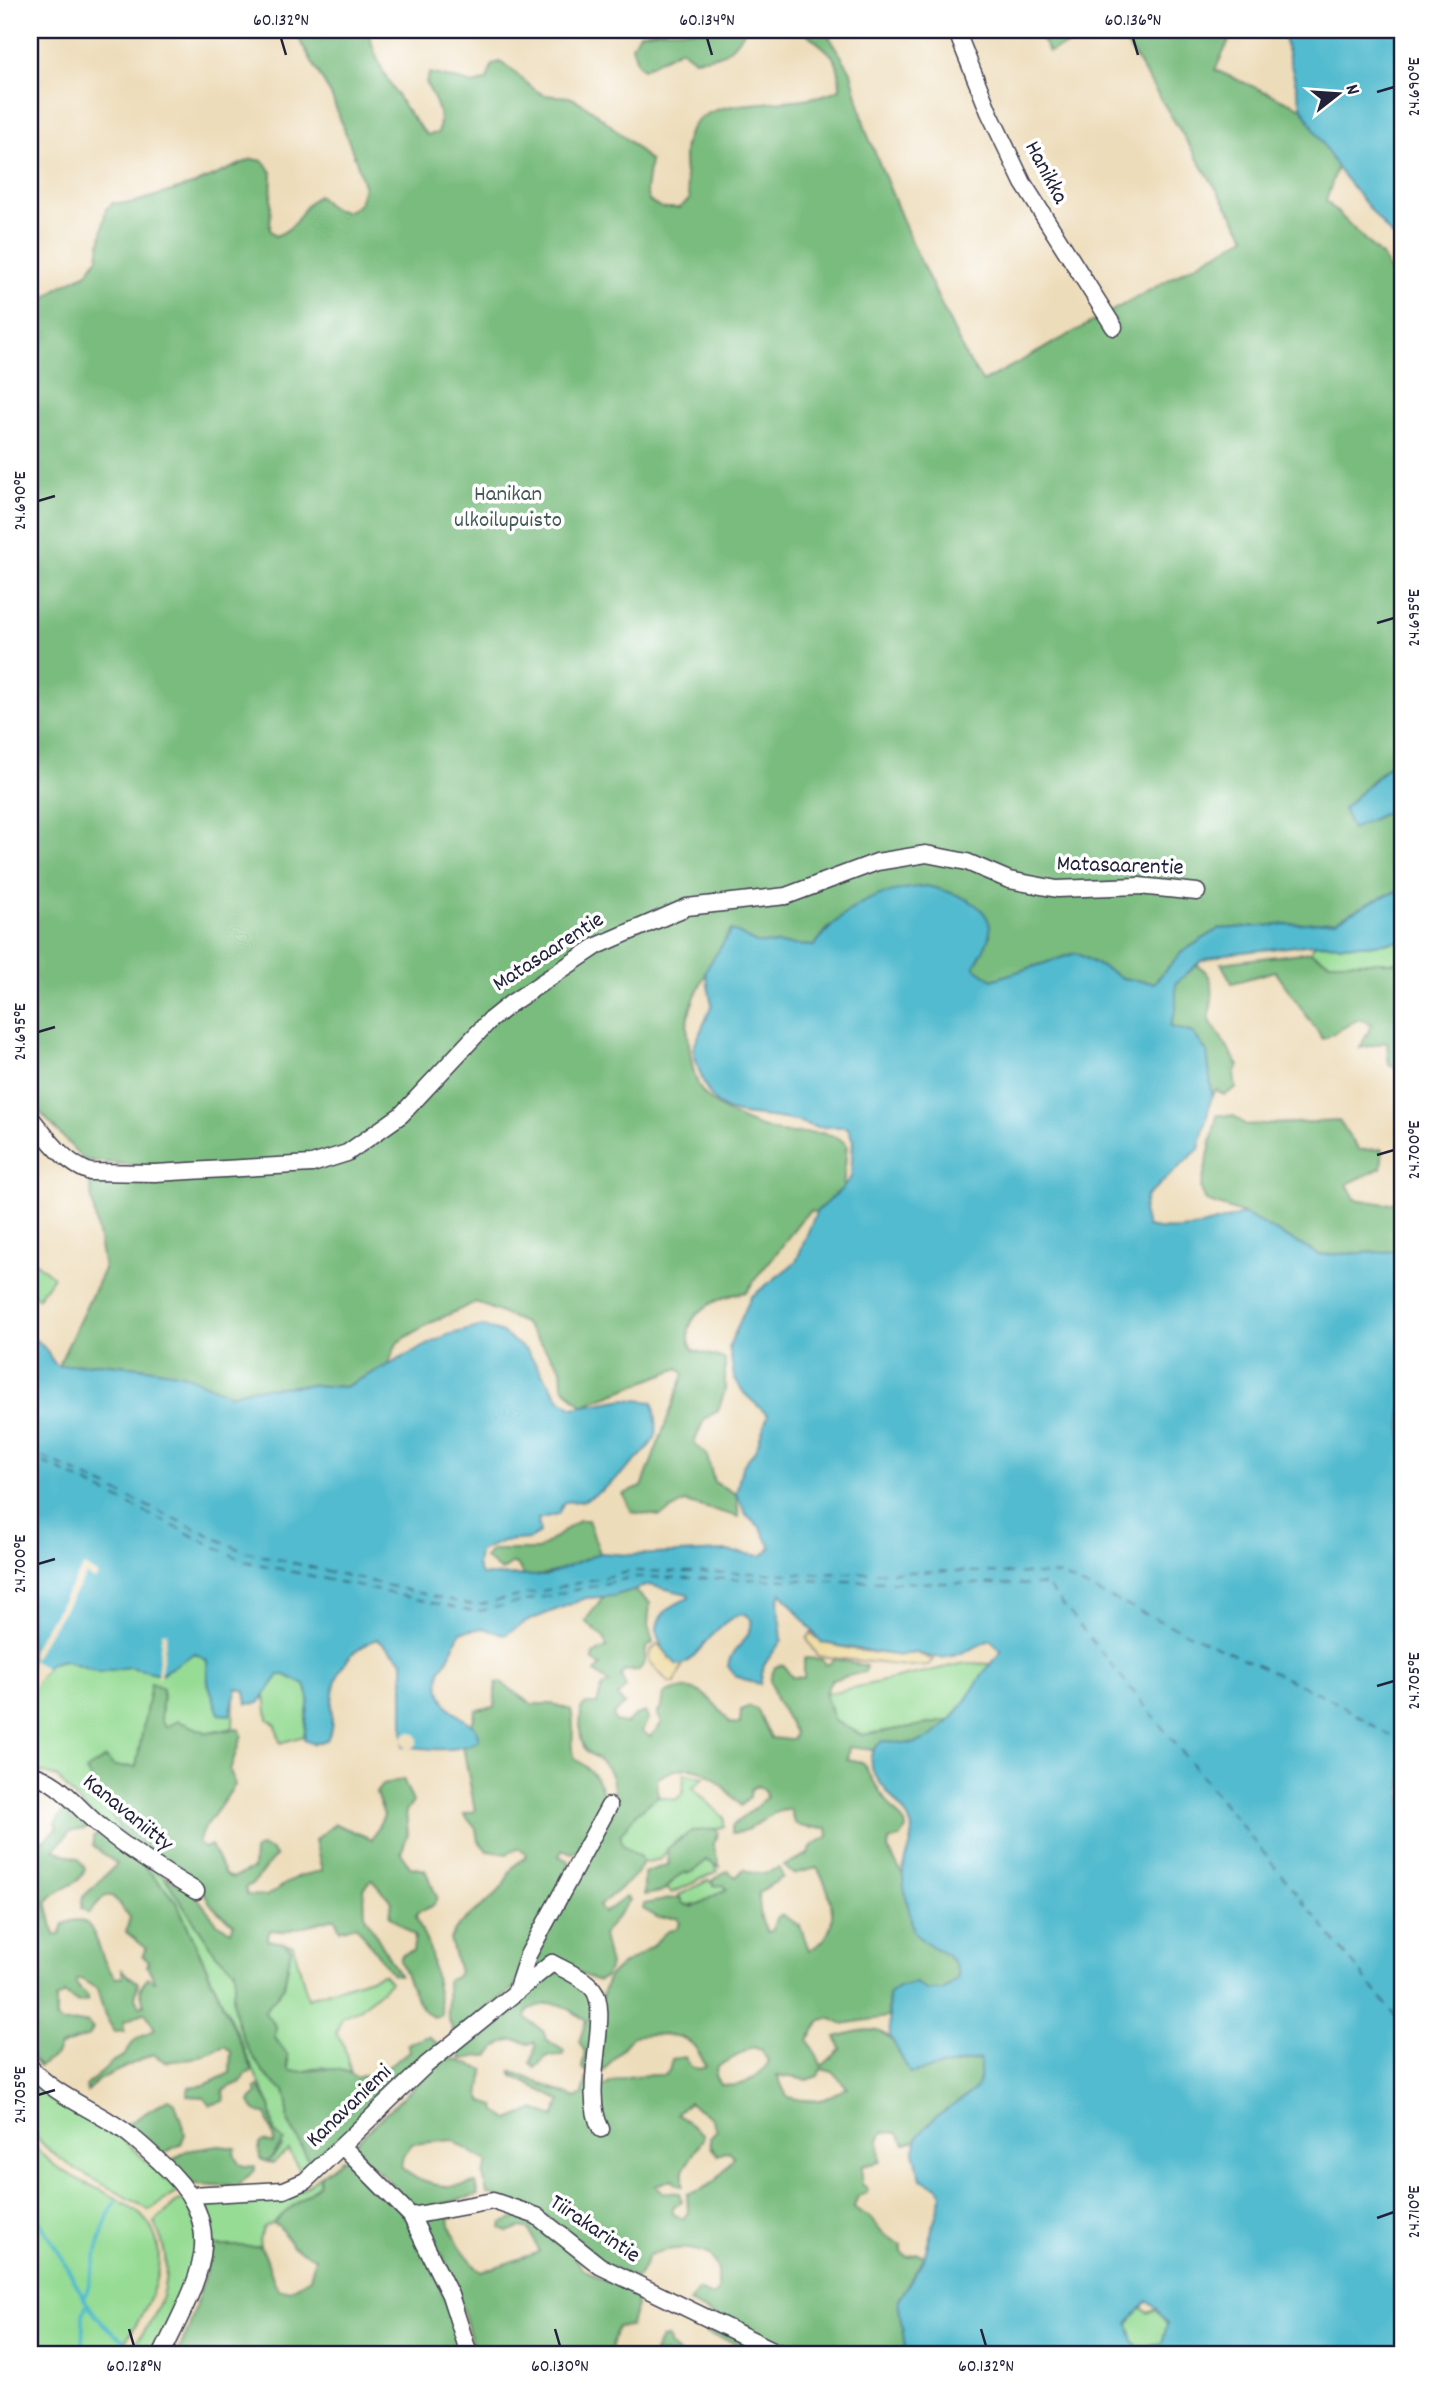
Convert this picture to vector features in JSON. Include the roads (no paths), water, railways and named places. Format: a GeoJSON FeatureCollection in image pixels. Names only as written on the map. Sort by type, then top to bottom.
{"type":"FeatureCollection","features":[{"type":"Feature","properties":{"kind":"street","name":"Hanikka"},"geometry":{"type":"LineString","coordinates":[[956,30],[999,136],[1023,183],[1114,327]]}},
{"type":"Feature","properties":{"kind":"street","name":"Matasaarentie"},"geometry":{"type":"LineString","coordinates":[[30,1117],[56,1148],[90,1172],[155,1173],[326,1162],[365,1144],[401,1115],[490,1020],[510,1004],[597,946],[687,907],[786,896],[877,862],[926,854],[967,862],[1009,880],[1057,889],[1139,886],[1197,892]]}},
{"type":"Feature","properties":{"kind":"street","name":"Kanavaniitty"},"geometry":{"type":"LineString","coordinates":[[30,1774],[48,1780],[97,1824],[145,1860],[196,1891]]}},
{"type":"Feature","properties":{"kind":"street"},"geometry":{"type":"LineString","coordinates":[[516,1991],[528,1955],[609,1805]]}},
{"type":"Feature","properties":{"kind":"street","name":"Kanavaniemi"},"geometry":{"type":"LineString","coordinates":[[191,2194],[267,2192],[293,2188],[343,2147],[426,2065],[552,1963],[593,1988],[599,1999],[602,2012],[597,2030],[594,2106],[601,2129]]}},
{"type":"Feature","properties":{"kind":"street"},"geometry":{"type":"LineString","coordinates":[[30,2067],[59,2092],[137,2141],[191,2194],[202,2218],[204,2250],[162,2354]]}},
{"type":"Feature","properties":{"kind":"street"},"geometry":{"type":"LineString","coordinates":[[343,2147],[411,2216],[446,2284],[469,2354]]}},
{"type":"Feature","properties":{"kind":"street","name":"Tiirakarintie"},"geometry":{"type":"LineString","coordinates":[[411,2216],[494,2201],[537,2216],[600,2266],[781,2354]]}},
{"type":"Feature","properties":{"kind":"water"},"geometry":{"type":"Polygon","coordinates":[[[1282,30],[1402,30],[1402,239],[1391,235],[1337,168],[1302,108],[1282,30]]]}},
{"type":"Feature","properties":{"kind":"water"},"geometry":{"type":"Polygon","coordinates":[[[1402,753],[1402,805],[1352,829],[1343,809],[1402,753]]]}},
{"type":"Feature","properties":{"kind":"water"},"geometry":{"type":"Polygon","coordinates":[[[927,886],[946,891],[967,900],[984,913],[990,932],[974,967],[992,980],[1076,953],[1122,978],[1154,983],[1182,952],[1219,929],[1336,921],[1402,889],[1402,941],[1366,945],[1315,944],[1225,954],[1201,961],[1176,983],[1176,1009],[1170,1027],[1193,1033],[1207,1052],[1212,1095],[1199,1149],[1146,1197],[1143,1211],[1147,1227],[1172,1230],[1196,1227],[1244,1214],[1319,1255],[1402,1251],[1402,2354],[906,2354],[898,2300],[923,2261],[942,2194],[938,2187],[921,2179],[914,2152],[917,2137],[935,2118],[975,2090],[980,2078],[980,2059],[910,2073],[890,2036],[888,1995],[898,1987],[916,1983],[926,1990],[944,1990],[958,1979],[952,1961],[913,1930],[903,1877],[912,1839],[911,1827],[904,1811],[879,1781],[870,1760],[873,1750],[883,1741],[917,1743],[933,1735],[952,1719],[1000,1653],[1001,1650],[990,1640],[962,1653],[944,1657],[925,1656],[914,1652],[899,1656],[822,1643],[781,1592],[778,1602],[782,1640],[764,1665],[760,1685],[735,1676],[728,1666],[733,1653],[749,1632],[751,1619],[744,1614],[724,1623],[692,1658],[677,1665],[661,1645],[657,1627],[666,1611],[689,1598],[688,1594],[649,1585],[613,1596],[586,1598],[530,1620],[504,1635],[483,1628],[461,1632],[440,1670],[440,1691],[448,1705],[476,1728],[479,1740],[452,1749],[403,1746],[403,1661],[377,1639],[358,1649],[339,1671],[333,1691],[329,1735],[327,1740],[313,1744],[304,1740],[309,1698],[305,1685],[285,1675],[279,1675],[259,1703],[247,1704],[245,1691],[237,1688],[230,1715],[219,1714],[208,1683],[207,1661],[195,1653],[161,1674],[129,1667],[100,1672],[63,1660],[48,1664],[30,1690],[30,1340],[33,1339],[42,1345],[58,1366],[98,1363],[183,1374],[230,1395],[251,1389],[309,1385],[345,1387],[447,1335],[483,1326],[502,1333],[527,1351],[560,1399],[573,1408],[625,1399],[653,1402],[657,1427],[656,1435],[645,1452],[622,1474],[587,1499],[564,1502],[558,1514],[538,1519],[540,1533],[529,1539],[503,1541],[479,1551],[477,1566],[481,1575],[545,1576],[600,1553],[630,1555],[726,1551],[762,1556],[771,1548],[761,1528],[746,1514],[736,1494],[742,1467],[756,1449],[768,1415],[744,1393],[734,1377],[729,1346],[751,1297],[796,1262],[816,1212],[843,1188],[851,1177],[853,1141],[848,1128],[816,1127],[795,1121],[739,1113],[727,1110],[717,1103],[708,1092],[700,1074],[693,1049],[712,1005],[705,971],[732,930],[756,943],[814,946],[838,920],[863,902],[909,888],[927,886]],[[1147,2301],[1128,2323],[1133,2341],[1138,2347],[1162,2343],[1167,2324],[1157,2309],[1147,2301]]]}},
{"type":"Feature","properties":{"kind":"waterway"},"geometry":{"type":"LineString","coordinates":[[84,2300],[101,2238],[115,2203]]}},
{"type":"Feature","properties":{"kind":"waterway"},"geometry":{"type":"LineString","coordinates":[[30,2207],[90,2307],[114,2334],[125,2341]]}},
{"type":"Feature","properties":{"kind":"waterway"},"geometry":{"type":"LineString","coordinates":[[82,2354],[83,2315],[86,2305]]}},
{"type":"Feature","properties":{"kind":"park label","name":"Hanikan ulkoilupuisto"},"geometry":{"type":"Point","coordinates":[508,508]}}]}
